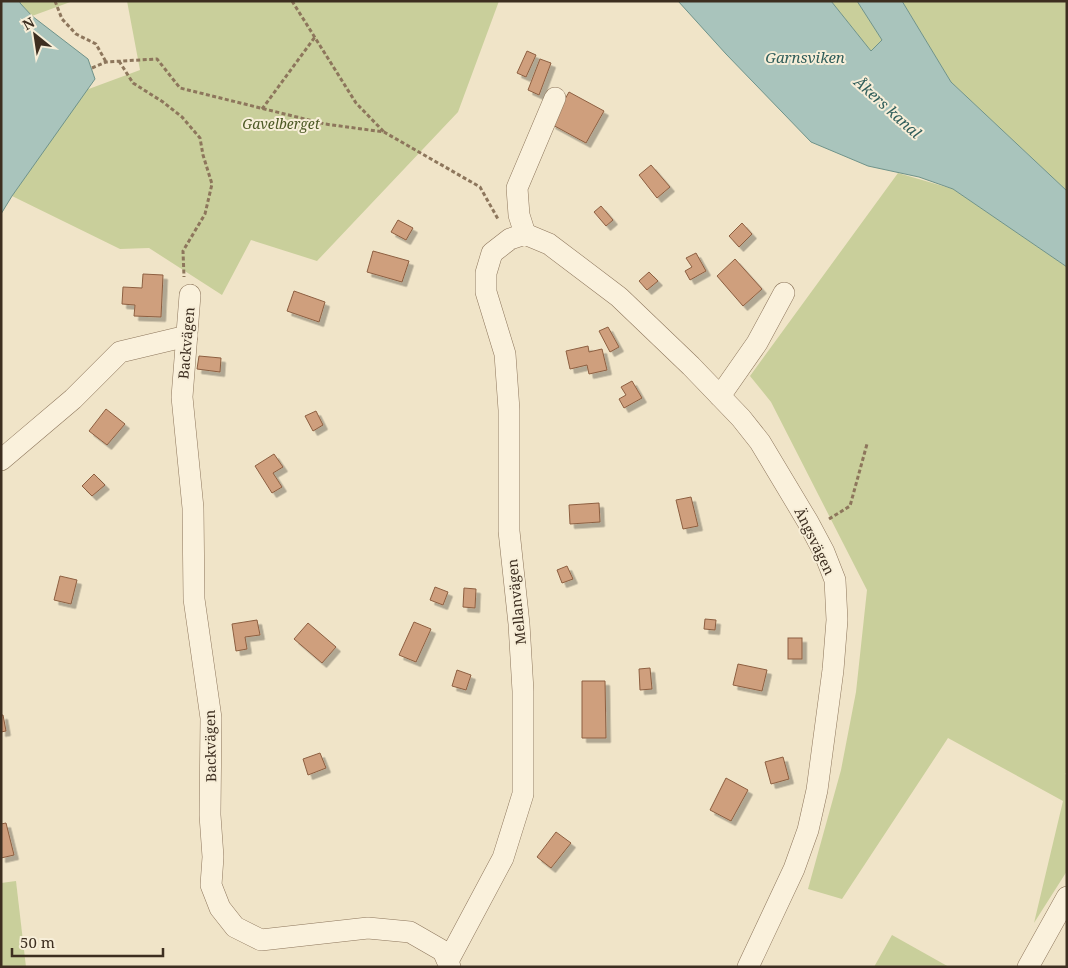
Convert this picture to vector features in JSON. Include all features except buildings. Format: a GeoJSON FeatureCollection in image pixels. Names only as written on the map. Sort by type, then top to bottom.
{"type":"FeatureCollection","features":[{"type":"Feature","properties":{"kind":"street"},"geometry":{"type":"LineString","coordinates":[[518,236],[517,188],[555,98]]}},
{"type":"Feature","properties":{"kind":"street","name":"Ängsvägen"},"geometry":{"type":"LineString","coordinates":[[518,236],[549,244],[619,297],[741,418],[760,442],[812,530],[824,552],[835,580],[837,620],[833,670],[817,790],[808,830],[794,869],[748,967]]}},
{"type":"Feature","properties":{"kind":"street","name":"Mellanvägen"},"geometry":{"type":"LineString","coordinates":[[449,964],[503,858],[522,794],[523,691],[519,624],[509,530],[509,410],[505,354],[486,292],[486,273],[492,253],[518,236]]}},
{"type":"Feature","properties":{"kind":"street","name":"Backvägen"},"geometry":{"type":"LineString","coordinates":[[187,290],[187,336],[182,397],[193,508],[194,599],[211,718],[210,814],[213,857],[211,885],[220,908],[235,928],[261,940],[368,928],[410,932],[443,951],[449,964]]}},
{"type":"Feature","properties":{"kind":"street"},"geometry":{"type":"LineString","coordinates":[[720,396],[757,343],[784,293]]}},
{"type":"Feature","properties":{"kind":"street"},"geometry":{"type":"LineString","coordinates":[[1,460],[22,440],[73,400],[120,352],[187,336]]}},
{"type":"Feature","properties":{"kind":"street"},"geometry":{"type":"LineString","coordinates":[[1028,967],[1067,897]]}},
{"type":"Feature","properties":{"kind":"path"},"geometry":{"type":"LineString","coordinates":[[55,1],[62,19],[76,34],[96,44],[106,62]]}},
{"type":"Feature","properties":{"kind":"path"},"geometry":{"type":"LineString","coordinates":[[292,1],[356,102],[384,132],[480,187],[518,236]]}},
{"type":"Feature","properties":{"kind":"path"},"geometry":{"type":"LineString","coordinates":[[262,109],[315,38]]}},
{"type":"Feature","properties":{"kind":"path"},"geometry":{"type":"LineString","coordinates":[[92,68],[106,62],[157,60],[180,88],[325,124],[384,132]]}},
{"type":"Feature","properties":{"kind":"path"},"geometry":{"type":"LineString","coordinates":[[119,61],[133,83],[182,117],[200,138],[212,184],[205,214],[183,251],[187,290]]}},
{"type":"Feature","properties":{"kind":"path"},"geometry":{"type":"LineString","coordinates":[[812,530],[850,506],[867,444]]}},
{"type":"Feature","properties":{"kind":"green space"},"geometry":{"type":"Polygon","coordinates":[[[20,1],[73,1],[32,16],[20,1]]]}},
{"type":"Feature","properties":{"kind":"green space","name":"Gavelberget"},"geometry":{"type":"Polygon","coordinates":[[[127,1],[499,1],[458,112],[317,261],[251,240],[222,295],[149,248],[120,249],[12,196],[86,90],[140,70],[127,1]]]}},
{"type":"Feature","properties":{"kind":"green space"},"geometry":{"type":"Polygon","coordinates":[[[831,1],[857,1],[882,40],[871,51],[831,1]]]}},
{"type":"Feature","properties":{"kind":"green space"},"geometry":{"type":"Polygon","coordinates":[[[902,1],[1067,1],[1067,191],[951,82],[902,1]]]}},
{"type":"Feature","properties":{"kind":"green space"},"geometry":{"type":"Polygon","coordinates":[[[898,173],[953,189],[1067,267],[1067,772],[1065,774],[1067,775],[1067,871],[1034,923],[1063,801],[948,738],[842,899],[808,889],[841,770],[856,692],[867,590],[771,402],[750,376],[898,173]]]}},
{"type":"Feature","properties":{"kind":"green space"},"geometry":{"type":"Polygon","coordinates":[[[16,881],[26,967],[1,967],[1,883],[16,881]]]}},
{"type":"Feature","properties":{"kind":"green space"},"geometry":{"type":"Polygon","coordinates":[[[892,935],[949,967],[874,967],[892,935]]]}},
{"type":"Feature","properties":{"kind":"water"},"geometry":{"type":"Polygon","coordinates":[[[1,1],[20,1],[32,16],[88,59],[95,79],[1,214],[1,1]]]}},
{"type":"Feature","properties":{"kind":"water","name":"Garnsviken"},"geometry":{"type":"Polygon","coordinates":[[[678,1],[831,1],[871,51],[882,40],[857,1],[902,1],[951,82],[1067,191],[1067,267],[953,189],[919,177],[868,166],[811,142],[678,1]]]}},
{"type":"Feature","properties":{"kind":"water label","name":"Åkers kanal"},"geometry":{"type":"Point","coordinates":[888,107]}}]}
